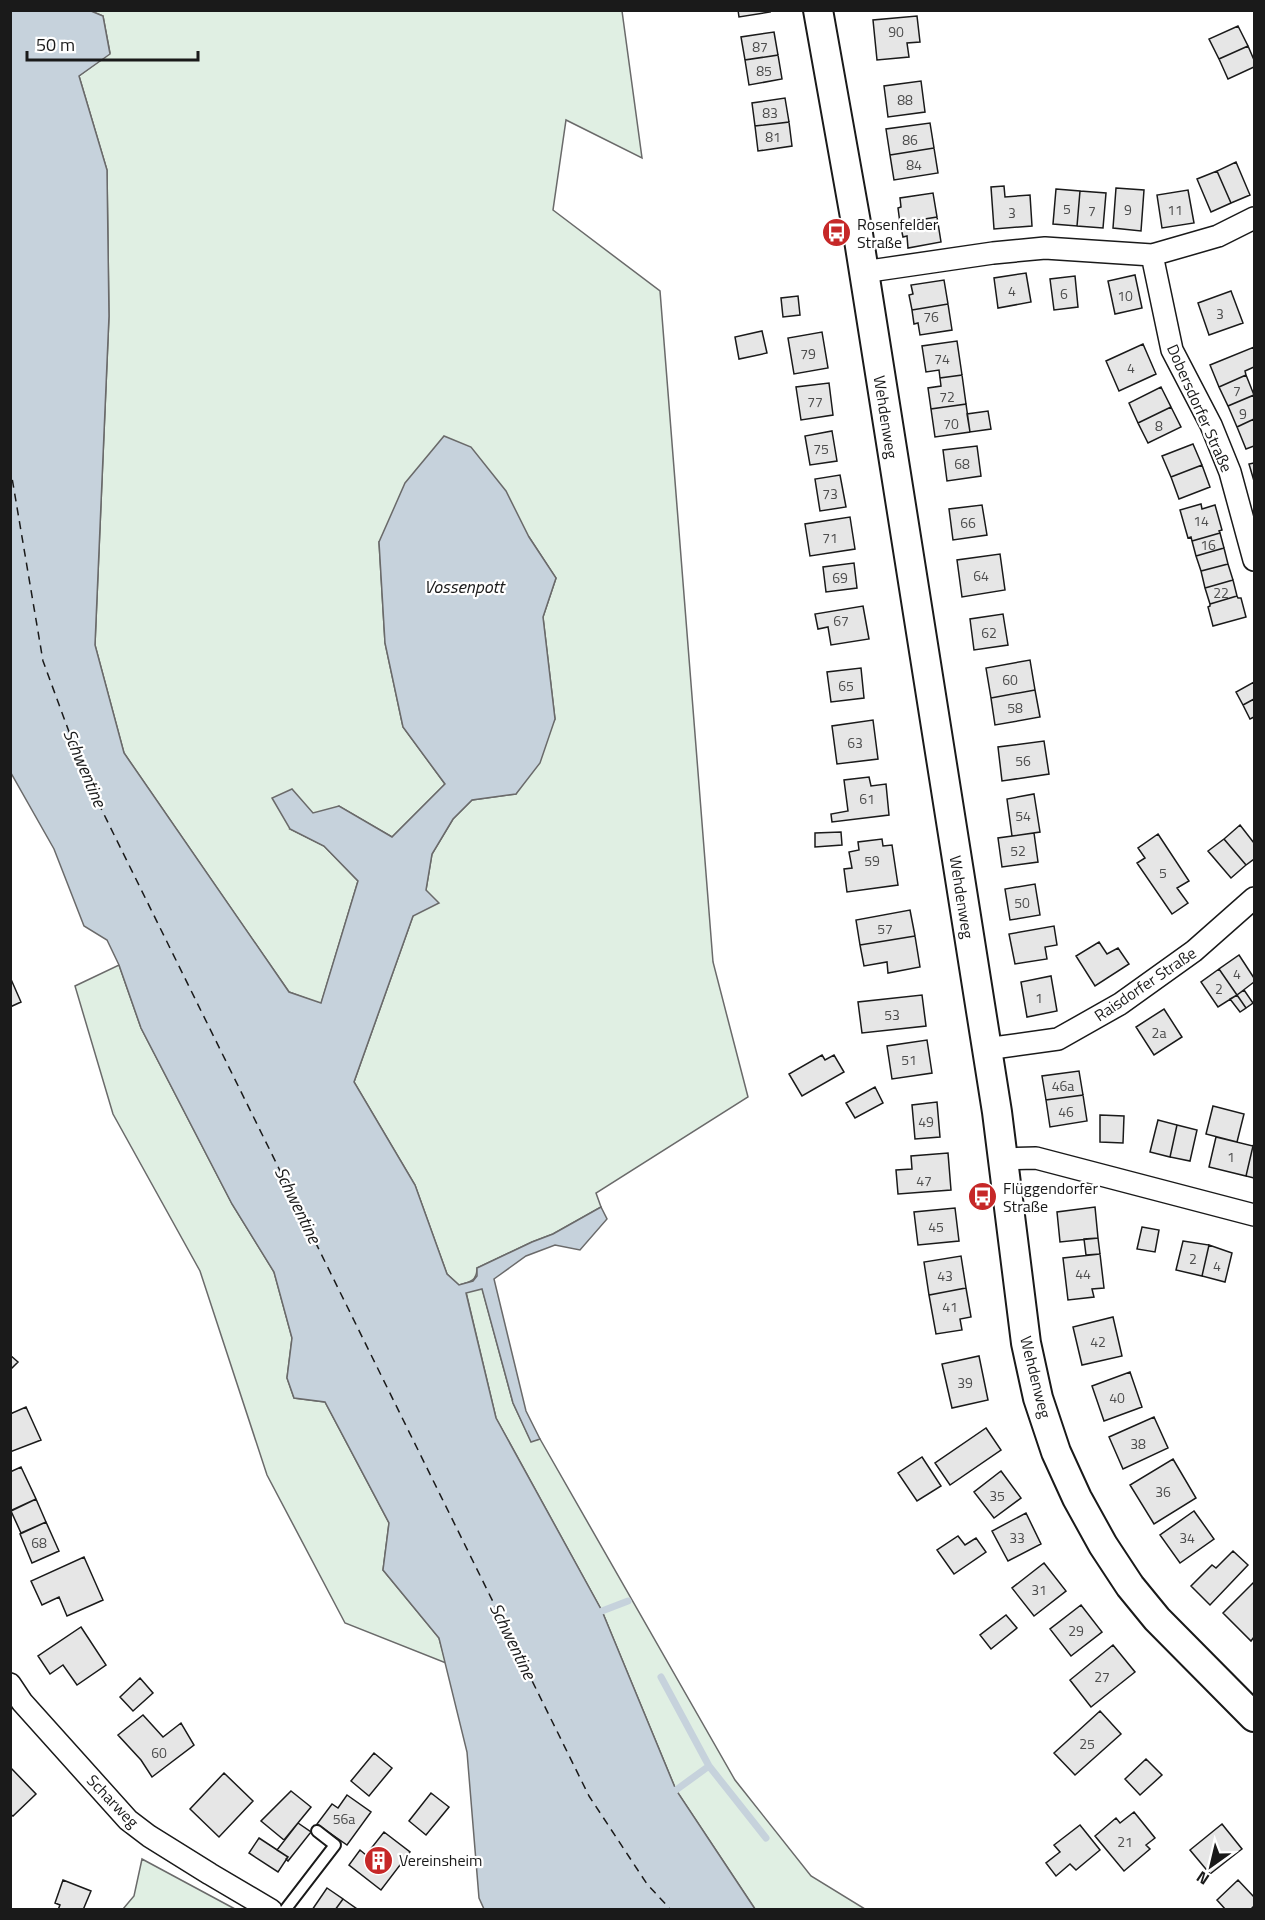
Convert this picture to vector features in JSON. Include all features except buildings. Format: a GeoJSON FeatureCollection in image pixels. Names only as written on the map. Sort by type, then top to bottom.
{"type":"FeatureCollection","features":[{"type":"Feature","properties":{"kind":"main road","name":"Wehdenweg"},"geometry":{"type":"LineString","coordinates":[[818,10],[846,163],[1003,1160],[1026,1343],[1038,1398],[1056,1452],[1077,1498],[1103,1545],[1130,1586],[1150,1611],[1254,1717]]}},
{"type":"Feature","properties":{"kind":"street"},"geometry":{"type":"LineString","coordinates":[[863,273],[993,253],[1045,248],[1152,255],[1218,236],[1254,218]]}},
{"type":"Feature","properties":{"kind":"street","name":"Dobersdorfer Straße"},"geometry":{"type":"LineString","coordinates":[[1152,255],[1172,350],[1211,425],[1226,463],[1254,560]]}},
{"type":"Feature","properties":{"kind":"street","name":"Raisdorfer Straße"},"geometry":{"type":"LineString","coordinates":[[986,1049],[1058,1039],[1110,1010],[1194,951],[1254,898]]}},
{"type":"Feature","properties":{"kind":"street"},"geometry":{"type":"LineString","coordinates":[[1003,1160],[1036,1158],[1254,1215]]}},
{"type":"Feature","properties":{"kind":"street","name":"Scharweg"},"geometry":{"type":"LineString","coordinates":[[10,1684],[22,1702],[128,1820],[149,1836],[271,1910]]}},
{"type":"Feature","properties":{"kind":"lane"},"geometry":{"type":"LineString","coordinates":[[285,1910],[335,1845],[318,1831]]}},
{"type":"Feature","properties":{"kind":"green space"},"geometry":{"type":"Polygon","coordinates":[[[91,11],[622,11],[642,158],[566,120],[553,210],[660,291],[713,962],[748,1097],[596,1193],[601,1207],[553,1234],[477,1268],[470,1282],[459,1285],[447,1274],[415,1185],[354,1082],[413,916],[426,890],[432,854],[453,819],[472,800],[516,794],[555,719],[543,617],[556,578],[529,537],[379,542],[385,643],[403,727],[445,784],[392,837],[339,806],[290,829],[324,846],[358,881],[321,1004],[289,992],[124,753],[95,645],[109,316],[107,170],[79,76],[110,53],[103,16],[91,11]]]}},
{"type":"Feature","properties":{"kind":"green space"},"geometry":{"type":"Polygon","coordinates":[[[119,965],[141,1028],[232,1204],[274,1272],[292,1338],[287,1378],[294,1398],[325,1402],[389,1523],[383,1570],[439,1638],[446,1663],[345,1623],[267,1475],[200,1271],[113,1114],[75,986],[119,965]]]}},
{"type":"Feature","properties":{"kind":"green space"},"geometry":{"type":"Polygon","coordinates":[[[482,1288],[513,1403],[531,1441],[540,1439],[735,1780],[811,1876],[865,1909],[755,1909],[676,1790],[602,1611],[496,1418],[466,1292],[482,1288]]]}},
{"type":"Feature","properties":{"kind":"green space"},"geometry":{"type":"Polygon","coordinates":[[[142,1859],[235,1909],[123,1909],[134,1896],[142,1859]]]}},
{"type":"Feature","properties":{"kind":"water"},"geometry":{"type":"Polygon","coordinates":[[[10,11],[91,11],[103,16],[110,54],[79,76],[107,170],[109,316],[95,645],[124,753],[289,992],[321,1003],[358,881],[324,846],[290,829],[272,798],[292,789],[313,813],[339,806],[392,837],[445,784],[403,727],[385,643],[379,542],[405,483],[444,436],[471,447],[506,491],[529,537],[556,578],[543,617],[555,719],[540,763],[516,794],[472,800],[453,819],[432,854],[426,890],[439,903],[413,916],[354,1082],[415,1185],[447,1274],[459,1285],[473,1281],[477,1276],[477,1268],[553,1234],[601,1207],[607,1219],[580,1250],[555,1245],[526,1256],[494,1279],[526,1411],[540,1439],[531,1442],[513,1403],[482,1289],[466,1293],[496,1418],[602,1611],[676,1790],[755,1909],[484,1909],[479,1898],[467,1752],[439,1638],[383,1570],[389,1523],[325,1402],[294,1398],[287,1378],[292,1338],[274,1272],[232,1204],[141,1028],[119,965],[107,940],[84,926],[54,849],[11,773],[10,11]]]}},
{"type":"Feature","properties":{"kind":"waterway"},"geometry":{"type":"LineString","coordinates":[[602,1611],[628,1601]]}},
{"type":"Feature","properties":{"kind":"waterway"},"geometry":{"type":"LineString","coordinates":[[661,1677],[709,1766],[766,1838]]}},
{"type":"Feature","properties":{"kind":"waterway"},"geometry":{"type":"LineString","coordinates":[[676,1790],[709,1766]]}},
{"type":"Feature","properties":{"kind":"ferry route"},"geometry":{"type":"LineString","coordinates":[[10,466],[43,661],[86,778],[589,1796],[647,1884],[671,1910]]}},
{"type":"Feature","properties":{"kind":"place","name":"Rosenfelder Straße"},"geometry":{"type":"Point","coordinates":[836,233]}},
{"type":"Feature","properties":{"kind":"place","name":"Flüggendorfer Straße"},"geometry":{"type":"Point","coordinates":[982,1197]}},
{"type":"Feature","properties":{"kind":"place","name":"Vereinsheim"},"geometry":{"type":"Point","coordinates":[378,1860]}},
{"type":"Feature","properties":{"kind":"water label","name":"Vossenpott"},"geometry":{"type":"Point","coordinates":[464,586]}},
{"type":"Feature","properties":{"kind":"water label","name":"Schwentine"},"geometry":{"type":"Point","coordinates":[85,768]}},
{"type":"Feature","properties":{"kind":"water label","name":"Schwentine"},"geometry":{"type":"Point","coordinates":[298,1205]}},
{"type":"Feature","properties":{"kind":"water label","name":"Schwentine"},"geometry":{"type":"Point","coordinates":[513,1641]}}]}
